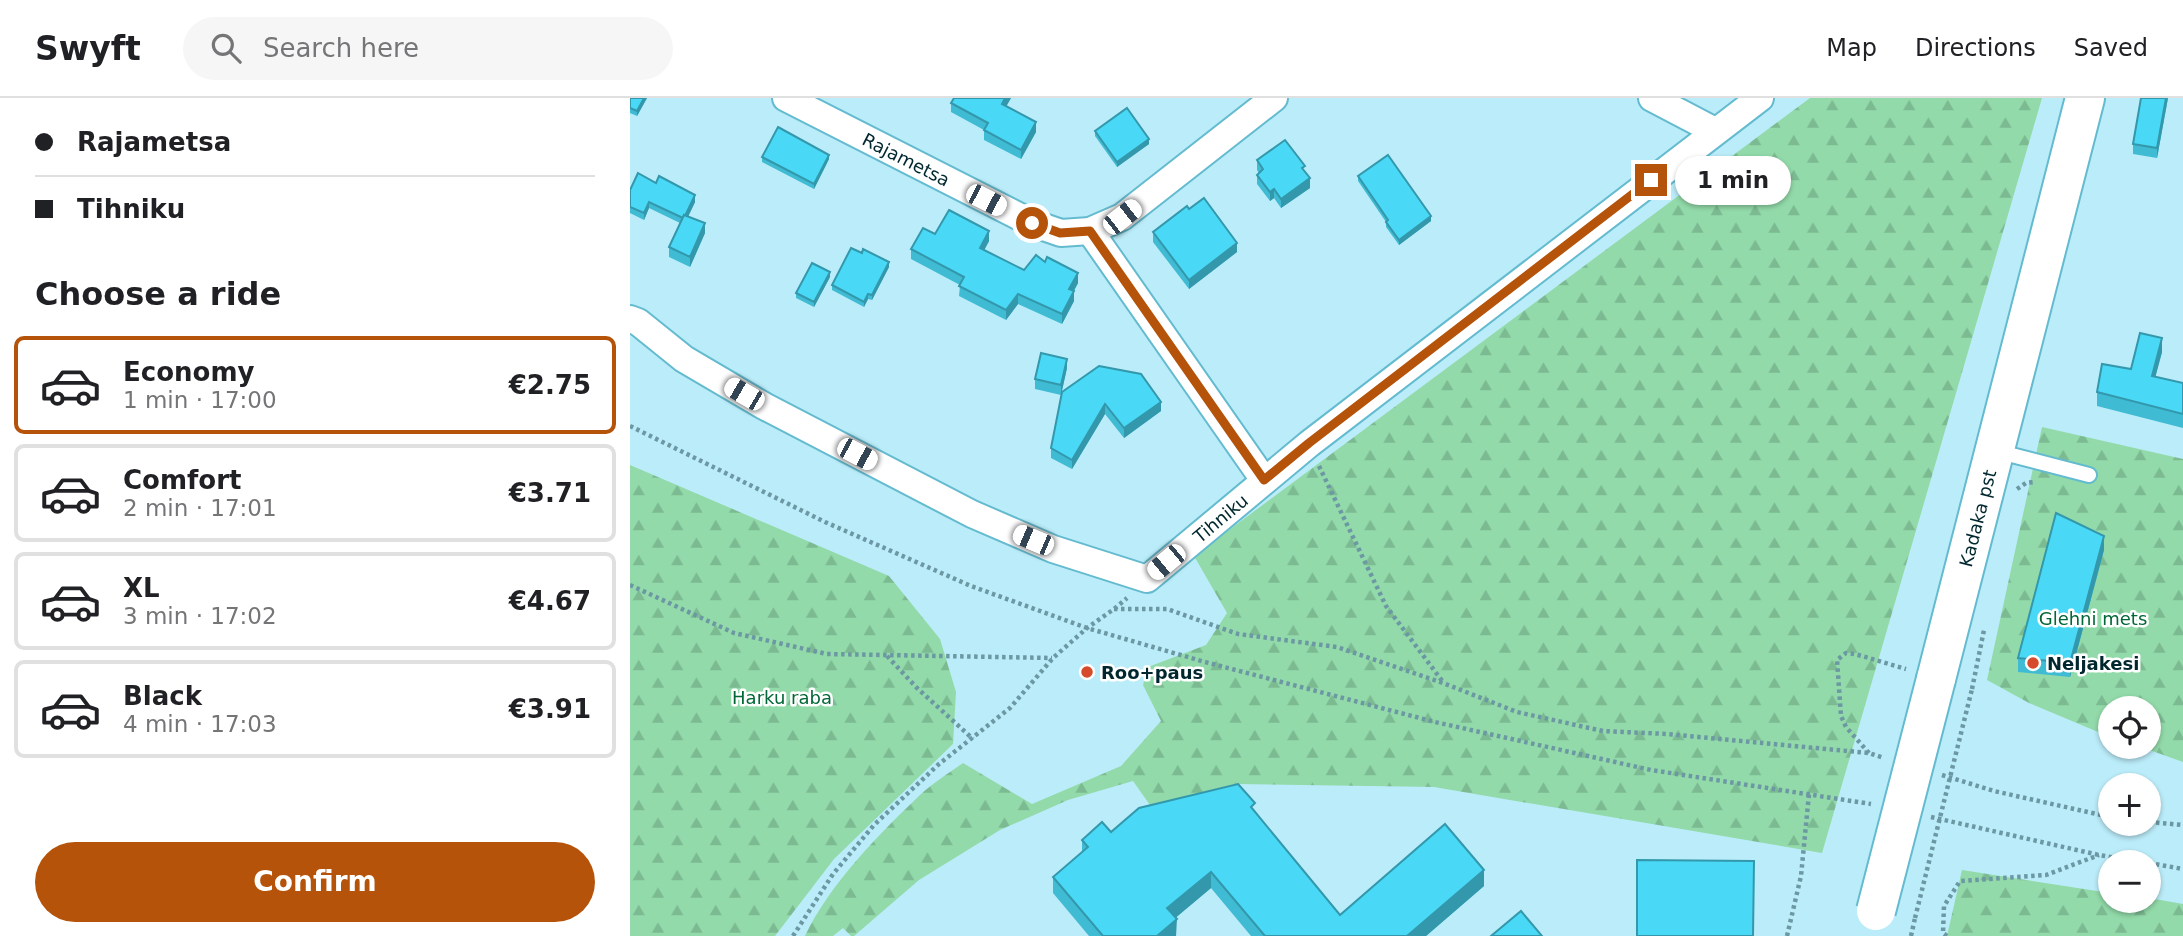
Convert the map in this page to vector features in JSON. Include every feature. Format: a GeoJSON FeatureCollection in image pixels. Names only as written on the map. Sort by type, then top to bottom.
{"type":"FeatureCollection","features":[{"type":"Feature","properties":{"kind":"main road","name":"Kadaka pst"},"geometry":{"type":"LineString","coordinates":[[1873,923],[1938,679],[2085,98]]}},
{"type":"Feature","properties":{"kind":"street","name":"Rajametsa"},"geometry":{"type":"LineString","coordinates":[[786,98],[1032,223],[1060,233],[1090,231],[1122,217],[1275,98]]}},
{"type":"Feature","properties":{"kind":"street"},"geometry":{"type":"LineString","coordinates":[[1653,98],[1715,131]]}},
{"type":"Feature","properties":{"kind":"street","name":"Tihniku"},"geometry":{"type":"LineString","coordinates":[[630,319],[638,322],[684,359],[764,406],[972,514],[1053,549],[1147,579],[1309,443],[1760,98]]}},
{"type":"Feature","properties":{"kind":"street"},"geometry":{"type":"LineString","coordinates":[[1090,231],[1264,480]]}},
{"type":"Feature","properties":{"kind":"lane"},"geometry":{"type":"LineString","coordinates":[[1994,451],[2089,475]]}},
{"type":"Feature","properties":{"kind":"path"},"geometry":{"type":"LineString","coordinates":[[630,426],[825,522],[971,586],[1087,628],[1435,722],[1651,769],[1875,805]]}},
{"type":"Feature","properties":{"kind":"path"},"geometry":{"type":"LineString","coordinates":[[1309,443],[1386,606],[1443,683]]}},
{"type":"Feature","properties":{"kind":"path"},"geometry":{"type":"LineString","coordinates":[[2012,497],[2017,489],[2026,483],[2045,480],[2049,465]]}},
{"type":"Feature","properties":{"kind":"path"},"geometry":{"type":"LineString","coordinates":[[630,585],[734,633],[827,654],[1053,658]]}},
{"type":"Feature","properties":{"kind":"path"},"geometry":{"type":"LineString","coordinates":[[793,936],[833,874],[873,825],[939,764],[1010,708],[1053,658],[1114,609],[1167,609],[1238,634],[1337,647],[1443,683],[1517,712],[1603,731],[1667,734],[1869,753],[1894,761]]}},
{"type":"Feature","properties":{"kind":"path"},"geometry":{"type":"LineString","coordinates":[[1911,936],[1938,679],[1986,620]]}},
{"type":"Feature","properties":{"kind":"path"},"geometry":{"type":"LineString","coordinates":[[1869,753],[1846,727],[1841,716],[1837,660],[1846,653],[1855,654],[1938,679]]}},
{"type":"Feature","properties":{"kind":"path"},"geometry":{"type":"LineString","coordinates":[[887,656],[917,688],[973,739]]}},
{"type":"Feature","properties":{"kind":"path"},"geometry":{"type":"LineString","coordinates":[[1933,772],[1994,791],[2098,814]]}},
{"type":"Feature","properties":{"kind":"path"},"geometry":{"type":"LineString","coordinates":[[1787,936],[1801,876],[1809,794]]}},
{"type":"Feature","properties":{"kind":"path"},"geometry":{"type":"LineString","coordinates":[[1924,815],[2098,855]]}},
{"type":"Feature","properties":{"kind":"path"},"geometry":{"type":"LineString","coordinates":[[2161,823],[2183,825]]}},
{"type":"Feature","properties":{"kind":"path"},"geometry":{"type":"LineString","coordinates":[[1948,936],[1943,933],[1944,906],[1960,881],[2046,875],[2098,855]]}},
{"type":"Feature","properties":{"kind":"path"},"geometry":{"type":"LineString","coordinates":[[2161,865],[2183,869]]}},
{"type":"Feature","properties":{"kind":"green space"},"geometry":{"type":"Polygon","coordinates":[[[1810,98],[2042,98],[1822,853],[1434,787],[1236,784],[1150,805],[1133,781],[1068,800],[1000,830],[919,880],[854,936],[843,928],[833,936],[805,936],[827,898],[872,843],[920,795],[963,763],[1032,804],[1121,766],[1161,721],[1143,685],[1148,667],[1206,645],[1227,613],[1194,556],[1810,98]]]}},
{"type":"Feature","properties":{"kind":"green space","name":"Glehni mets"},"geometry":{"type":"Polygon","coordinates":[[[2042,427],[2183,459],[2183,762],[2161,754],[2161,696],[2098,696],[2098,732],[2029,703],[1987,680],[2042,427]]]}},
{"type":"Feature","properties":{"kind":"green space","name":"Harku raba"},"geometry":{"type":"Polygon","coordinates":[[[630,465],[889,576],[940,639],[956,692],[953,744],[834,859],[775,936],[630,936],[630,465]]]}},
{"type":"Feature","properties":{"kind":"green space"},"geometry":{"type":"Polygon","coordinates":[[[1962,870],[2098,891],[2098,913],[2161,913],[2161,900],[2183,904],[2183,936],[1947,936],[1962,870]]]}},
{"type":"Feature","properties":{"kind":"building"},"geometry":{"type":"Polygon","coordinates":[[[630,98],[644,98],[637,111],[630,108],[630,98]]]}},
{"type":"Feature","properties":{"kind":"building"},"geometry":{"type":"Polygon","coordinates":[[[954,98],[1005,98],[1002,104],[1036,122],[1021,150],[984,130],[988,123],[951,103],[954,98]]]}},
{"type":"Feature","properties":{"kind":"building"},"geometry":{"type":"Polygon","coordinates":[[[2141,98],[2166,98],[2157,148],[2133,144],[2141,98]]]}},
{"type":"Feature","properties":{"kind":"building"},"geometry":{"type":"Polygon","coordinates":[[[1127,108],[1149,139],[1117,162],[1095,131],[1127,108]]]}},
{"type":"Feature","properties":{"kind":"building"},"geometry":{"type":"Polygon","coordinates":[[[778,127],[829,155],[814,184],[762,157],[778,127]]]}},
{"type":"Feature","properties":{"kind":"building"},"geometry":{"type":"Polygon","coordinates":[[[1285,140],[1305,166],[1302,168],[1310,178],[1281,199],[1274,189],[1270,192],[1257,175],[1263,169],[1257,160],[1285,140]]]}},
{"type":"Feature","properties":{"kind":"building"},"geometry":{"type":"Polygon","coordinates":[[[1388,155],[1431,216],[1399,240],[1358,176],[1388,155]]]}},
{"type":"Feature","properties":{"kind":"building"},"geometry":{"type":"Polygon","coordinates":[[[638,173],[656,183],[659,176],[695,195],[685,216],[683,218],[649,202],[644,213],[630,207],[630,190],[638,173]]]}},
{"type":"Feature","properties":{"kind":"building"},"geometry":{"type":"Polygon","coordinates":[[[1204,198],[1237,243],[1189,280],[1153,232],[1187,206],[1189,209],[1204,198]]]}},
{"type":"Feature","properties":{"kind":"building"},"geometry":{"type":"Polygon","coordinates":[[[949,210],[989,231],[980,248],[1024,270],[1036,255],[1045,262],[1047,257],[1078,273],[1069,289],[1074,291],[1062,314],[1018,294],[1006,310],[959,286],[964,277],[911,249],[923,228],[935,234],[949,210]]]}},
{"type":"Feature","properties":{"kind":"building"},"geometry":{"type":"Polygon","coordinates":[[[684,215],[705,223],[690,257],[669,247],[684,215]]]}},
{"type":"Feature","properties":{"kind":"building"},"geometry":{"type":"Polygon","coordinates":[[[851,248],[862,253],[863,249],[889,262],[872,295],[868,294],[864,302],[832,285],[851,248]]]}},
{"type":"Feature","properties":{"kind":"building"},"geometry":{"type":"Polygon","coordinates":[[[812,263],[830,272],[814,302],[796,293],[812,263]]]}},
{"type":"Feature","properties":{"kind":"building"},"geometry":{"type":"Polygon","coordinates":[[[2140,333],[2162,338],[2152,376],[2183,383],[2183,414],[2097,392],[2102,364],[2131,369],[2140,333]]]}},
{"type":"Feature","properties":{"kind":"building"},"geometry":{"type":"Polygon","coordinates":[[[1041,353],[1067,359],[1061,385],[1035,379],[1041,353]]]}},
{"type":"Feature","properties":{"kind":"building"},"geometry":{"type":"Polygon","coordinates":[[[1099,366],[1141,374],[1161,402],[1124,428],[1105,404],[1072,460],[1051,448],[1062,392],[1099,366]]]}},
{"type":"Feature","properties":{"kind":"building"},"geometry":{"type":"Polygon","coordinates":[[[2056,513],[2104,536],[2070,663],[2018,658],[2056,513]]]}},
{"type":"Feature","properties":{"kind":"building"},"geometry":{"type":"Polygon","coordinates":[[[1238,784],[1255,803],[1251,807],[1340,915],[1445,824],[1484,870],[1407,936],[1265,936],[1211,872],[1167,908],[1177,919],[1157,936],[1103,936],[1053,877],[1088,847],[1082,840],[1102,822],[1111,832],[1139,808],[1238,784]]]}},
{"type":"Feature","properties":{"kind":"building"},"geometry":{"type":"Polygon","coordinates":[[[1637,860],[1754,861],[1753,936],[1637,936],[1637,860]]]}},
{"type":"Feature","properties":{"kind":"building"},"geometry":{"type":"Polygon","coordinates":[[[1521,911],[1542,936],[1491,936],[1521,911]]]}},
{"type":"Feature","properties":{"kind":"place","name":"Neljakesi"},"geometry":{"type":"Point","coordinates":[2033,663]}},
{"type":"Feature","properties":{"kind":"place","name":"Roo+paus"},"geometry":{"type":"Point","coordinates":[1087,672]}},
{"type":"Feature","properties":{"kind":"route"},"geometry":{"type":"LineString","coordinates":[[1032,223],[1060,233],[1090,231],[1264,480],[1651,180]]}}]}
